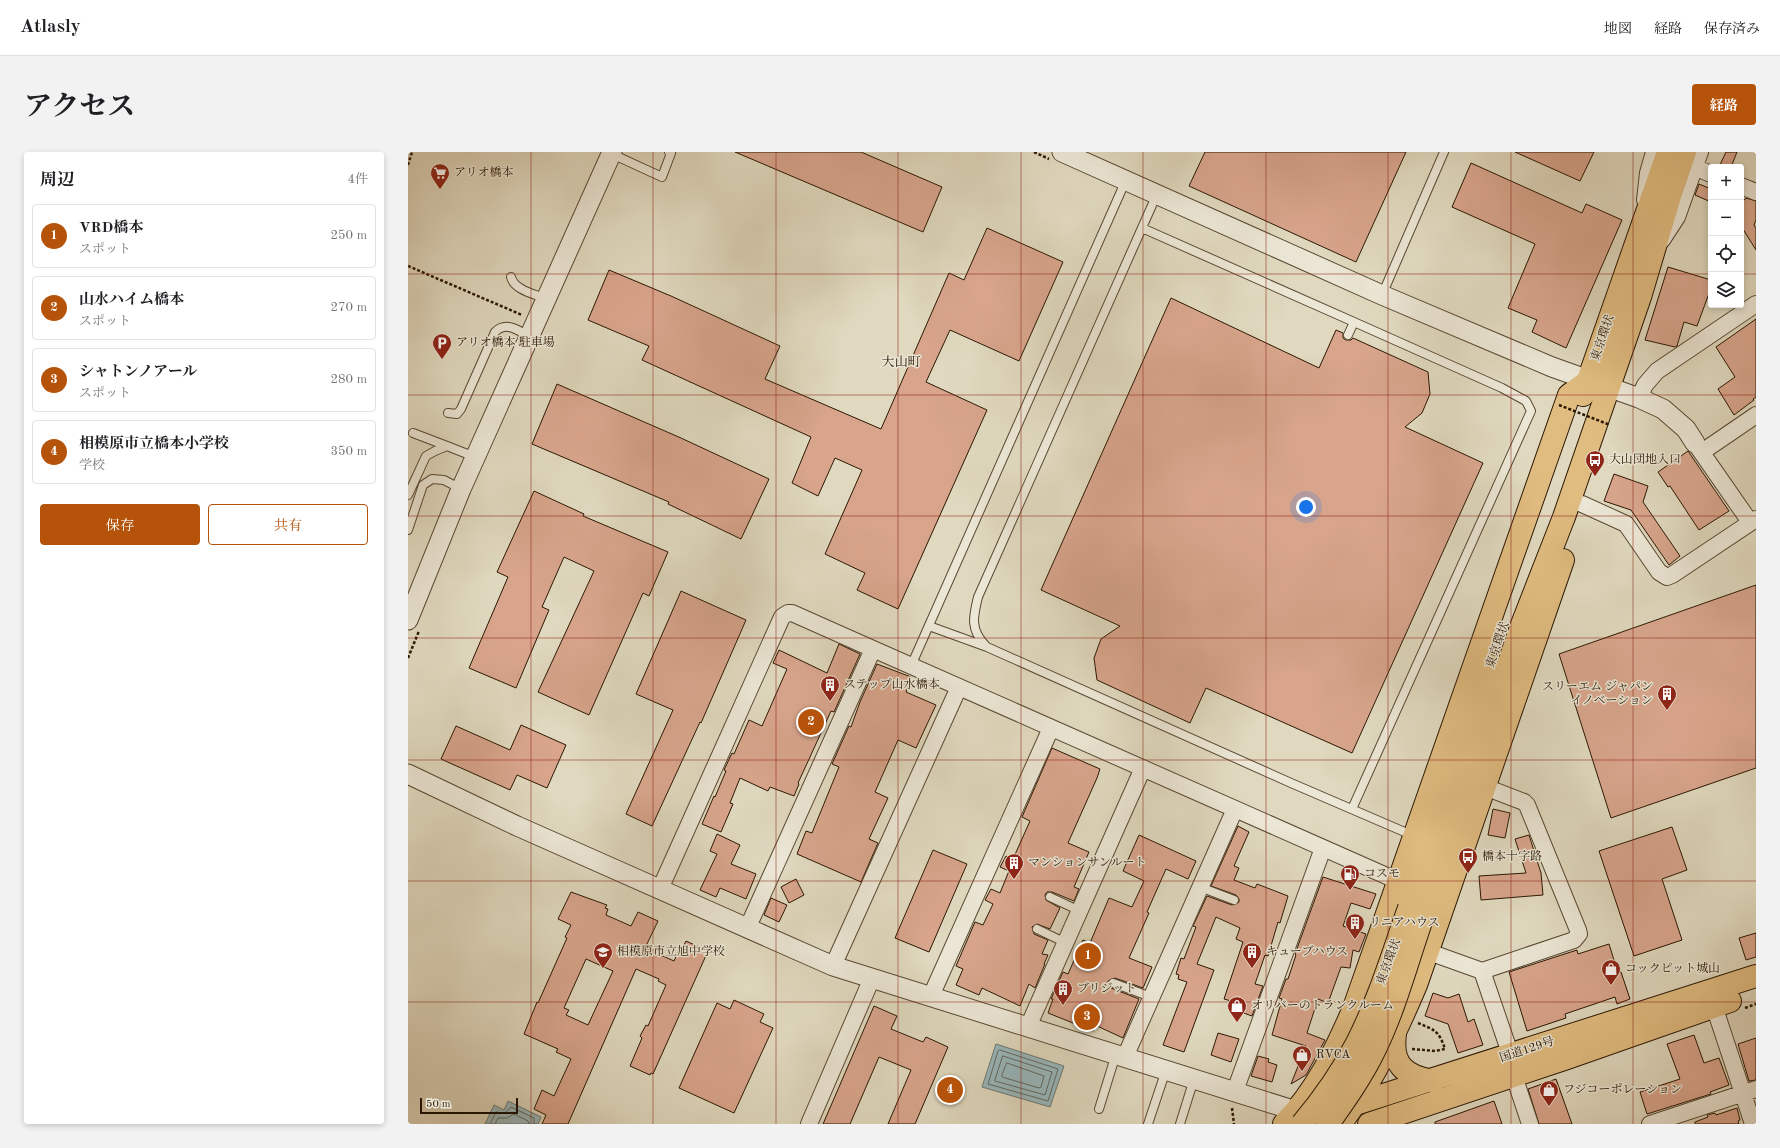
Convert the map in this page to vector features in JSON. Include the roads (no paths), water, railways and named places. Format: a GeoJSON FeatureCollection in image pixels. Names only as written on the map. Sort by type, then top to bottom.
{"type":"FeatureCollection","features":[{"type":"Feature","properties":{"kind":"highway","name":"東京環状"},"geometry":{"type":"LineString","coordinates":[[1328,1124],[1362,1073],[1375,1048],[1397,993],[1416,910],[1598,384],[1642,225],[1668,152]]}},
{"type":"Feature","properties":{"kind":"highway","name":"東京環状"},"geometry":{"type":"LineString","coordinates":[[1294,1120],[1327,1092],[1344,1067],[1358,1042],[1379,991],[1416,910],[1521,627],[1564,517],[1605,420],[1598,384],[1640,297],[1670,196],[1690,160]]}},
{"type":"Feature","properties":{"kind":"highway"},"geometry":{"type":"LineString","coordinates":[[1294,1120],[1342,1036],[1354,1008],[1569,395],[1598,384]]}},
{"type":"Feature","properties":{"kind":"highway"},"geometry":{"type":"LineString","coordinates":[[1432,1081],[1413,1076],[1404,1070],[1397,1061],[1394,1053],[1402,1042],[1416,986],[1582,504],[1605,420]]}},
{"type":"Feature","properties":{"kind":"highway","name":"国道129号"},"geometry":{"type":"LineString","coordinates":[[1294,1120],[1340,1124],[1371,1123],[1512,1066],[1756,976]]}},
{"type":"Feature","properties":{"kind":"highway","name":"国道129号"},"geometry":{"type":"LineString","coordinates":[[1294,1120],[1355,1105],[1432,1081],[1512,1066],[1714,1006],[1756,992]]}},
{"type":"Feature","properties":{"kind":"highway"},"geometry":{"type":"LineString","coordinates":[[1340,1124],[1355,1105],[1386,1052],[1402,1042]]}},
{"type":"Feature","properties":{"kind":"street"},"geometry":{"type":"LineString","coordinates":[[1642,225],[1648,173],[1654,152]]}},
{"type":"Feature","properties":{"kind":"street"},"geometry":{"type":"LineString","coordinates":[[1700,152],[1690,160],[1708,172]]}},
{"type":"Feature","properties":{"kind":"street"},"geometry":{"type":"LineString","coordinates":[[408,620],[460,489],[612,153]]}},
{"type":"Feature","properties":{"kind":"street"},"geometry":{"type":"LineString","coordinates":[[1059,157],[1126,180],[1382,295],[1552,367],[1639,398],[1663,409],[1676,418],[1686,429],[1753,520],[1672,575],[1667,576],[1659,572],[1626,524],[1582,504]]}},
{"type":"Feature","properties":{"kind":"street"},"geometry":{"type":"LineString","coordinates":[[1744,187],[1756,192]]}},
{"type":"Feature","properties":{"kind":"street"},"geometry":{"type":"LineString","coordinates":[[1639,398],[1644,385],[1657,371],[1756,304]]}},
{"type":"Feature","properties":{"kind":"street"},"geometry":{"type":"LineString","coordinates":[[1699,447],[1756,415]]}},
{"type":"Feature","properties":{"kind":"street"},"geometry":{"type":"LineString","coordinates":[[660,889],[782,617],[788,613],[792,613],[1398,881]]}},
{"type":"Feature","properties":{"kind":"street"},"geometry":{"type":"LineString","coordinates":[[747,929],[873,649]]}},
{"type":"Feature","properties":{"kind":"street"},"geometry":{"type":"LineString","coordinates":[[833,966],[959,687]]}},
{"type":"Feature","properties":{"kind":"street"},"geometry":{"type":"LineString","coordinates":[[931,996],[1051,728]]}},
{"type":"Feature","properties":{"kind":"street"},"geometry":{"type":"LineString","coordinates":[[1028,1027],[1143,768]]}},
{"type":"Feature","properties":{"kind":"street"},"geometry":{"type":"LineString","coordinates":[[408,774],[517,826],[833,966],[1235,1091],[1294,1120]]}},
{"type":"Feature","properties":{"kind":"street"},"geometry":{"type":"LineString","coordinates":[[1428,952],[1482,971],[1574,940],[1578,934],[1578,930],[1527,805],[1524,802],[1485,787]]}},
{"type":"Feature","properties":{"kind":"street"},"geometry":{"type":"LineString","coordinates":[[1121,1055],[1151,997],[1235,809]]}},
{"type":"Feature","properties":{"kind":"street"},"geometry":{"type":"LineString","coordinates":[[1235,1091],[1323,848]]}},
{"type":"Feature","properties":{"kind":"street"},"geometry":{"type":"LineString","coordinates":[[1482,971],[1530,1124]]}},
{"type":"Feature","properties":{"kind":"street"},"geometry":{"type":"LineString","coordinates":[[809,1124],[872,978]]}},
{"type":"Feature","properties":{"kind":"street"},"geometry":{"type":"LineString","coordinates":[[1714,1006],[1750,1091],[1753,1124]]}},
{"type":"Feature","properties":{"kind":"street"},"geometry":{"type":"LineString","coordinates":[[1650,1124],[1750,1091]]}},
{"type":"Feature","properties":{"kind":"lane"},"geometry":{"type":"LineString","coordinates":[[612,153],[662,177],[671,153],[669,152]]}},
{"type":"Feature","properties":{"kind":"lane"},"geometry":{"type":"LineString","coordinates":[[1382,295],[1444,152]]}},
{"type":"Feature","properties":{"kind":"lane"},"geometry":{"type":"LineString","coordinates":[[911,666],[1126,180]]}},
{"type":"Feature","properties":{"kind":"lane"},"geometry":{"type":"LineString","coordinates":[[987,647],[980,640],[975,630],[974,614],[978,597],[1157,194]]}},
{"type":"Feature","properties":{"kind":"lane"},"geometry":{"type":"LineString","coordinates":[[1142,228],[1502,388],[1526,401],[1531,411],[1352,809]]}},
{"type":"Feature","properties":{"kind":"lane"},"geometry":{"type":"LineString","coordinates":[[511,277],[512,283],[518,287],[546,299]]}},
{"type":"Feature","properties":{"kind":"lane"},"geometry":{"type":"LineString","coordinates":[[1348,335],[1354,322]]}},
{"type":"Feature","properties":{"kind":"lane"},"geometry":{"type":"LineString","coordinates":[[448,413],[457,414],[461,409],[494,332],[500,327],[508,326],[529,336]]}},
{"type":"Feature","properties":{"kind":"lane"},"geometry":{"type":"LineString","coordinates":[[413,433],[475,457]]}},
{"type":"Feature","properties":{"kind":"lane"},"geometry":{"type":"LineString","coordinates":[[408,495],[426,456],[447,446]]}},
{"type":"Feature","properties":{"kind":"lane"},"geometry":{"type":"LineString","coordinates":[[408,530],[423,485],[432,479],[444,480],[460,489]]}},
{"type":"Feature","properties":{"kind":"lane"},"geometry":{"type":"LineString","coordinates":[[929,626],[987,647],[1291,784],[1414,836]]}},
{"type":"Feature","properties":{"kind":"lane"},"geometry":{"type":"LineString","coordinates":[[1200,887],[1234,900]]}},
{"type":"Feature","properties":{"kind":"lane"},"geometry":{"type":"LineString","coordinates":[[1050,897],[1080,911]]}},
{"type":"Feature","properties":{"kind":"lane"},"geometry":{"type":"LineString","coordinates":[[1037,929],[1066,943]]}},
{"type":"Feature","properties":{"kind":"lane"},"geometry":{"type":"LineString","coordinates":[[1113,982],[1151,997]]}},
{"type":"Feature","properties":{"kind":"lane"},"geometry":{"type":"LineString","coordinates":[[1099,1109],[1121,1055]]}},
{"type":"Feature","properties":{"kind":"lane"},"geometry":{"type":"LineString","coordinates":[[1148,1124],[1166,1069]]}},
{"type":"Feature","properties":{"kind":"lane"},"geometry":{"type":"LineString","coordinates":[[1180,1124],[1194,1078]]}},
{"type":"Feature","properties":{"kind":"water"},"geometry":{"type":"Polygon","coordinates":[[[996,1044],[1064,1066],[1050,1107],[982,1087],[996,1044]]]}},
{"type":"Feature","properties":{"kind":"water"},"geometry":{"type":"Polygon","coordinates":[[[508,1101],[541,1117],[538,1124],[485,1124],[494,1105],[504,1110],[508,1101]]]}},
{"type":"Feature","properties":{"kind":"place","name":"アリオ橋本"},"geometry":{"type":"Point","coordinates":[440,190]}},
{"type":"Feature","properties":{"kind":"place","name":"アリオ橋本 駐車場"},"geometry":{"type":"Point","coordinates":[442,360]}},
{"type":"Feature","properties":{"kind":"place","name":"大山団地入口"},"geometry":{"type":"Point","coordinates":[1595,477]}},
{"type":"Feature","properties":{"kind":"place","name":"ステップ山水橋本"},"geometry":{"type":"Point","coordinates":[830,702]}},
{"type":"Feature","properties":{"kind":"place","name":"スリーエム ジャパン イノベーション"},"geometry":{"type":"Point","coordinates":[1667,711]}},
{"type":"Feature","properties":{"kind":"place","name":"山水ハイム橋本"},"geometry":{"type":"Point","coordinates":[811,722]}},
{"type":"Feature","properties":{"kind":"place","name":"橋本十字路"},"geometry":{"type":"Point","coordinates":[1468,874]}},
{"type":"Feature","properties":{"kind":"place","name":"マンションサンルート"},"geometry":{"type":"Point","coordinates":[1014,880]}},
{"type":"Feature","properties":{"kind":"place","name":"コスモ"},"geometry":{"type":"Point","coordinates":[1350,891]}},
{"type":"Feature","properties":{"kind":"place","name":"リニアハウス"},"geometry":{"type":"Point","coordinates":[1355,940]}},
{"type":"Feature","properties":{"kind":"place","name":"VRD橋本"},"geometry":{"type":"Point","coordinates":[1088,956]}},
{"type":"Feature","properties":{"kind":"place","name":"相模原市立旭中学校"},"geometry":{"type":"Point","coordinates":[603,969]}},
{"type":"Feature","properties":{"kind":"place","name":"キューブハウス"},"geometry":{"type":"Point","coordinates":[1252,969]}},
{"type":"Feature","properties":{"kind":"place","name":"コックピット城山"},"geometry":{"type":"Point","coordinates":[1611,986]}},
{"type":"Feature","properties":{"kind":"place","name":"ブリジット"},"geometry":{"type":"Point","coordinates":[1063,1006]}},
{"type":"Feature","properties":{"kind":"place","name":"シャトンノアール"},"geometry":{"type":"Point","coordinates":[1087,1017]}},
{"type":"Feature","properties":{"kind":"place","name":"オリバーのトランクルーム"},"geometry":{"type":"Point","coordinates":[1237,1023]}},
{"type":"Feature","properties":{"kind":"place","name":"RVCA"},"geometry":{"type":"Point","coordinates":[1302,1072]}},
{"type":"Feature","properties":{"kind":"place","name":"相模原市立橋本小学校"},"geometry":{"type":"Point","coordinates":[950,1090]}},
{"type":"Feature","properties":{"kind":"place","name":"フジコーポレーション"},"geometry":{"type":"Point","coordinates":[1549,1107]}},
{"type":"Feature","properties":{"kind":"district","name":"大山町"},"geometry":{"type":"Point","coordinates":[901,362]}}]}
